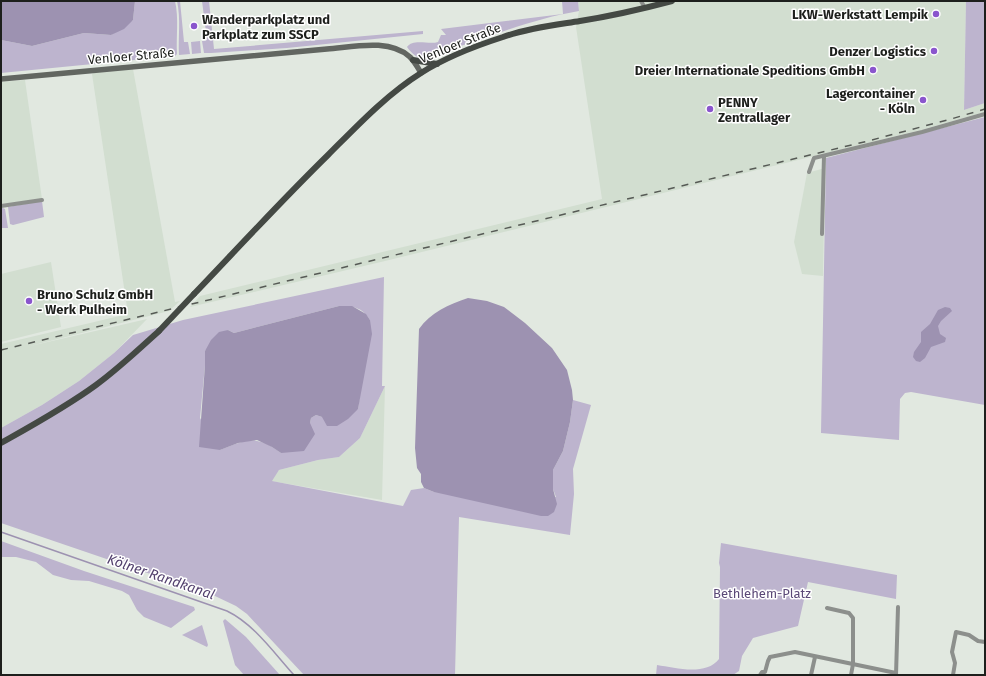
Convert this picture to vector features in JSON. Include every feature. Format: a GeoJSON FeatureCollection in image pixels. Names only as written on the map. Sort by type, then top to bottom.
{"type":"FeatureCollection","features":[{"type":"Feature","properties":{"kind":"main road","name":"Venloer Straße"},"geometry":{"type":"LineString","coordinates":[[1,79],[364,46],[385,46],[400,50],[413,60],[421,73],[474,47],[505,36],[533,29],[645,8],[672,1]]}},
{"type":"Feature","properties":{"kind":"main road"},"geometry":{"type":"LineString","coordinates":[[413,60],[437,64]]}},
{"type":"Feature","properties":{"kind":"main road"},"geometry":{"type":"LineString","coordinates":[[4,441],[63,408],[96,386],[120,367],[159,331],[311,172],[371,112],[401,87],[421,73]]}},
{"type":"Feature","properties":{"kind":"street"},"geometry":{"type":"LineString","coordinates":[[641,1],[645,8]]}},
{"type":"Feature","properties":{"kind":"street"},"geometry":{"type":"LineString","coordinates":[[809,172],[814,158],[922,132],[985,114]]}},
{"type":"Feature","properties":{"kind":"street"},"geometry":{"type":"LineString","coordinates":[[822,234],[824,156]]}},
{"type":"Feature","properties":{"kind":"street"},"geometry":{"type":"LineString","coordinates":[[1,206],[42,200]]}},
{"type":"Feature","properties":{"kind":"street"},"geometry":{"type":"LineString","coordinates":[[760,675],[762,672],[766,673],[768,659],[772,656],[795,652],[896,674],[898,607]]}},
{"type":"Feature","properties":{"kind":"street"},"geometry":{"type":"LineString","coordinates":[[827,608],[849,613],[853,616],[853,664],[850,675]]}},
{"type":"Feature","properties":{"kind":"street"},"geometry":{"type":"LineString","coordinates":[[953,675],[955,663],[952,652],[956,632],[969,635],[978,641],[985,642]]}},
{"type":"Feature","properties":{"kind":"street"},"geometry":{"type":"LineString","coordinates":[[811,675],[815,657]]}},
{"type":"Feature","properties":{"kind":"shaded area"},"geometry":{"type":"Polygon","coordinates":[[[1,1],[135,1],[133,20],[124,29],[111,35],[84,33],[32,46],[1,40],[1,1]]]}},
{"type":"Feature","properties":{"kind":"shaded area"},"geometry":{"type":"Polygon","coordinates":[[[578,1],[966,1],[964,110],[985,103],[985,112],[921,130],[190,307],[200,296],[602,199],[576,27],[579,11],[578,1]]]}},
{"type":"Feature","properties":{"kind":"shaded area"},"geometry":{"type":"Polygon","coordinates":[[[133,69],[175,302],[180,301],[169,311],[26,347],[147,319],[114,353],[79,381],[42,405],[1,428],[1,344],[128,314],[92,74],[96,72],[133,69]]]}},
{"type":"Feature","properties":{"kind":"shaded area"},"geometry":{"type":"Polygon","coordinates":[[[25,80],[42,199],[1,204],[1,82],[25,80]]]}},
{"type":"Feature","properties":{"kind":"shaded area"},"geometry":{"type":"Polygon","coordinates":[[[825,168],[823,276],[802,274],[794,242],[807,173],[825,168]]]}},
{"type":"Feature","properties":{"kind":"shaded area","name":"Bruno Schulz GmbH - Werk Pulheim"},"geometry":{"type":"Polygon","coordinates":[[[51,262],[61,327],[1,342],[1,274],[51,262]]]}},
{"type":"Feature","properties":{"kind":"shaded area"},"geometry":{"type":"Polygon","coordinates":[[[468,298],[487,301],[504,307],[525,323],[552,348],[567,370],[573,400],[570,422],[563,451],[553,470],[553,489],[557,504],[554,512],[548,516],[541,516],[434,492],[424,488],[421,482],[421,474],[417,468],[415,448],[419,329],[423,323],[440,310],[468,298]]]}},
{"type":"Feature","properties":{"kind":"shaded area"},"geometry":{"type":"Polygon","coordinates":[[[339,306],[352,306],[366,314],[370,320],[372,334],[358,409],[348,419],[337,426],[327,426],[322,417],[316,415],[311,418],[310,423],[315,434],[304,451],[281,453],[257,440],[238,443],[220,450],[199,447],[205,351],[211,340],[219,332],[228,330],[234,333],[339,306]]]}},
{"type":"Feature","properties":{"kind":"shaded area"},"geometry":{"type":"Polygon","coordinates":[[[945,307],[950,308],[952,311],[941,321],[938,326],[940,334],[946,338],[945,342],[931,347],[925,358],[920,362],[916,361],[913,357],[914,352],[921,342],[921,332],[930,324],[938,310],[945,307]]]}},
{"type":"Feature","properties":{"kind":"shaded area"},"geometry":{"type":"Polygon","coordinates":[[[385,386],[382,500],[271,481],[279,470],[318,460],[339,457],[360,438],[385,386]]]}},
{"type":"Feature","properties":{"kind":"green space"},"geometry":{"type":"Polygon","coordinates":[[[135,1],[175,1],[177,20],[177,54],[175,56],[1,73],[1,40],[32,46],[84,33],[111,35],[133,20],[135,1]]]}},
{"type":"Feature","properties":{"kind":"green space"},"geometry":{"type":"Polygon","coordinates":[[[177,1],[180,1],[184,42],[188,42],[190,54],[179,55],[179,21],[177,1]]]}},
{"type":"Feature","properties":{"kind":"green space"},"geometry":{"type":"Polygon","coordinates":[[[202,1],[209,1],[214,49],[423,31],[423,34],[287,48],[204,53],[202,41],[207,40],[202,1]]]}},
{"type":"Feature","properties":{"kind":"green space"},"geometry":{"type":"Polygon","coordinates":[[[562,1],[578,1],[579,11],[563,14],[562,1]]]}},
{"type":"Feature","properties":{"kind":"green space"},"geometry":{"type":"Polygon","coordinates":[[[966,1],[985,1],[985,103],[964,110],[966,1]]]}},
{"type":"Feature","properties":{"kind":"green space"},"geometry":{"type":"Polygon","coordinates":[[[563,14],[517,27],[452,49],[427,60],[416,56],[407,47],[410,44],[417,42],[438,42],[441,35],[446,35],[441,29],[563,14]]]}},
{"type":"Feature","properties":{"kind":"green space"},"geometry":{"type":"Polygon","coordinates":[[[200,41],[201,53],[192,54],[191,42],[200,41]]]}},
{"type":"Feature","properties":{"kind":"green space"},"geometry":{"type":"Polygon","coordinates":[[[985,117],[985,405],[911,392],[905,393],[900,399],[899,440],[821,433],[826,158],[985,117]]]}},
{"type":"Feature","properties":{"kind":"green space"},"geometry":{"type":"Polygon","coordinates":[[[42,201],[44,217],[13,225],[10,224],[8,207],[42,201]]]}},
{"type":"Feature","properties":{"kind":"green space"},"geometry":{"type":"Polygon","coordinates":[[[1,207],[5,209],[8,228],[1,228],[1,207]]]}},
{"type":"Feature","properties":{"kind":"green space"},"geometry":{"type":"Polygon","coordinates":[[[384,277],[382,386],[385,386],[360,438],[339,457],[318,460],[279,470],[272,481],[403,506],[411,490],[424,488],[434,492],[556,497],[553,489],[553,470],[563,451],[570,422],[573,400],[591,405],[573,469],[574,494],[570,535],[459,517],[455,675],[304,675],[247,614],[236,606],[215,596],[1,523],[1,428],[42,405],[79,381],[114,353],[133,335],[183,320],[384,277]],[[339,306],[234,333],[228,330],[205,351],[200,418],[220,450],[244,442],[258,441],[273,447],[281,453],[310,423],[311,418],[316,415],[322,417],[358,409],[370,320],[364,312],[357,308],[339,306]]]}},
{"type":"Feature","properties":{"kind":"green space"},"geometry":{"type":"Polygon","coordinates":[[[1,541],[84,571],[194,607],[195,610],[171,628],[144,617],[137,610],[129,595],[122,591],[89,581],[71,580],[53,575],[36,562],[16,557],[1,557],[1,541]]]}},
{"type":"Feature","properties":{"kind":"green space","name":"Bethlehem-Platz"},"geometry":{"type":"Polygon","coordinates":[[[721,543],[897,575],[896,599],[808,582],[798,626],[753,638],[742,656],[739,671],[733,675],[656,675],[657,665],[690,670],[706,668],[719,659],[719,563],[721,543]]]}},
{"type":"Feature","properties":{"kind":"green space"},"geometry":{"type":"Polygon","coordinates":[[[225,619],[246,637],[280,675],[244,675],[235,665],[223,621],[225,619]]]}},
{"type":"Feature","properties":{"kind":"green space"},"geometry":{"type":"Polygon","coordinates":[[[202,625],[208,645],[207,647],[182,635],[202,625]]]}},
{"type":"Feature","properties":{"kind":"waterway","name":"Kölner Randkanal"},"geometry":{"type":"LineString","coordinates":[[1,532],[227,611],[246,623],[255,631],[294,675]]}},
{"type":"Feature","properties":{"kind":"railway"},"geometry":{"type":"LineString","coordinates":[[1,350],[868,141],[985,109]]}},
{"type":"Feature","properties":{"kind":"place","name":"LKW-Werkstatt Lempik"},"geometry":{"type":"Point","coordinates":[936,14]}},
{"type":"Feature","properties":{"kind":"place","name":"Wanderparkplatz und Parkplatz zum SSCP"},"geometry":{"type":"Point","coordinates":[194,26]}},
{"type":"Feature","properties":{"kind":"place","name":"Denzer Logistics"},"geometry":{"type":"Point","coordinates":[934,51]}},
{"type":"Feature","properties":{"kind":"place","name":"Dreier Internationale Speditions GmbH"},"geometry":{"type":"Point","coordinates":[873,70]}},
{"type":"Feature","properties":{"kind":"place","name":"Lagercontainer - Köln"},"geometry":{"type":"Point","coordinates":[923,100]}},
{"type":"Feature","properties":{"kind":"place","name":"PENNY Zentrallager"},"geometry":{"type":"Point","coordinates":[710,109]}},
{"type":"Feature","properties":{"kind":"place","name":"Bruno Schulz GmbH - Werk Pulheim"},"geometry":{"type":"Point","coordinates":[29,301]}}]}
